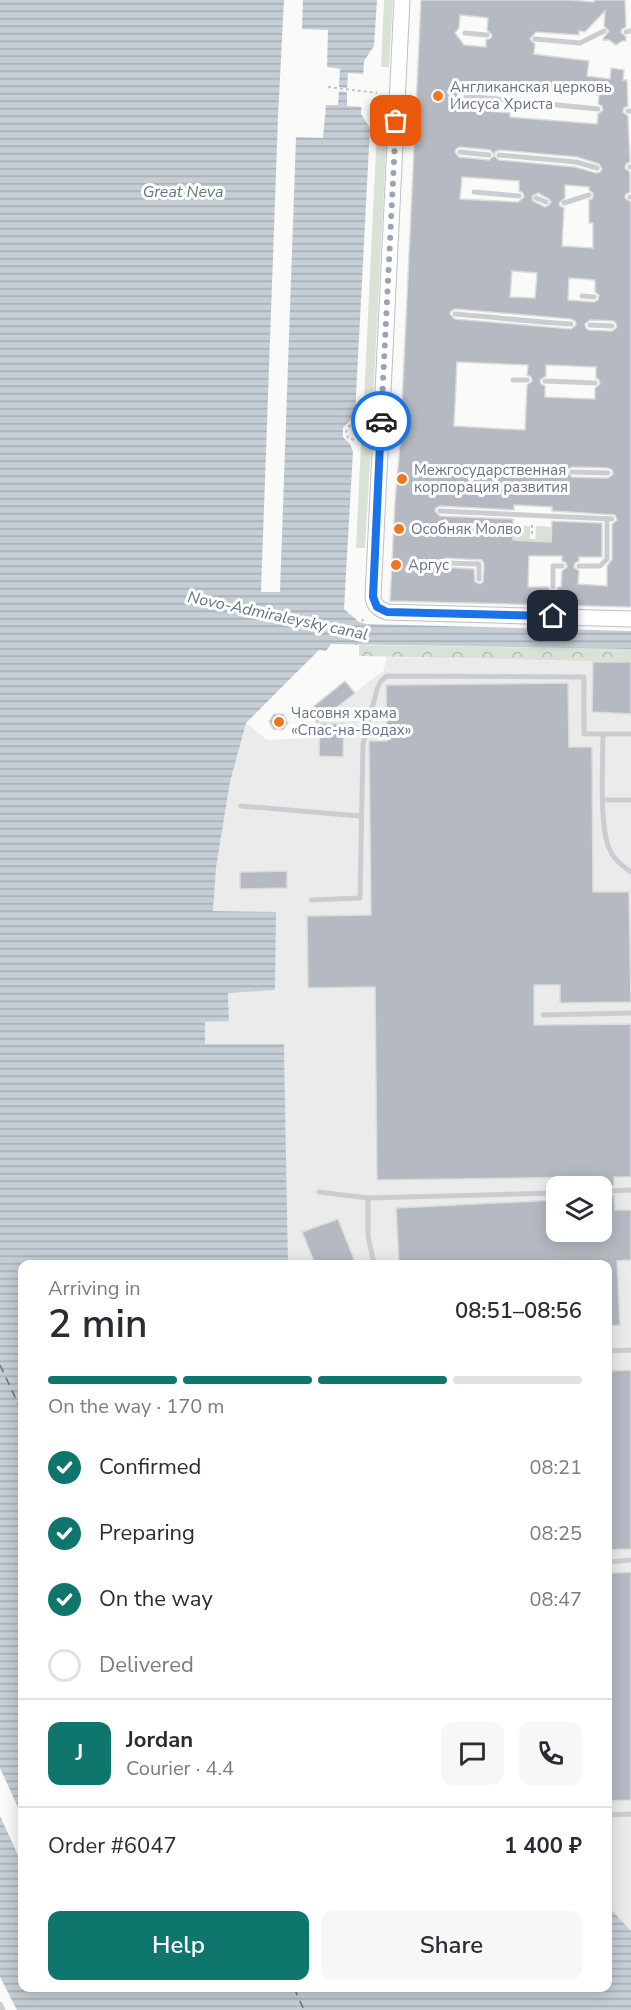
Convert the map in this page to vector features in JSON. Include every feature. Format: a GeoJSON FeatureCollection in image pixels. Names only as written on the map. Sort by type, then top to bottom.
{"type":"FeatureCollection","features":[{"type":"Feature","properties":{"kind":"main road"},"geometry":{"type":"LineString","coordinates":[[402,0],[374,603],[387,612],[478,610],[553,612],[631,619]]}},
{"type":"Feature","properties":{"kind":"lane"},"geometry":{"type":"LineString","coordinates":[[535,39],[580,43],[604,31]]}},
{"type":"Feature","properties":{"kind":"lane"},"geometry":{"type":"LineString","coordinates":[[465,33],[487,35]]}},
{"type":"Feature","properties":{"kind":"lane"},"geometry":{"type":"LineString","coordinates":[[466,96],[598,109]]}},
{"type":"Feature","properties":{"kind":"lane"},"geometry":{"type":"LineString","coordinates":[[459,152],[489,155]]}},
{"type":"Feature","properties":{"kind":"lane"},"geometry":{"type":"LineString","coordinates":[[499,156],[576,162],[597,168]]}},
{"type":"Feature","properties":{"kind":"lane"},"geometry":{"type":"LineString","coordinates":[[474,192],[519,196]]}},
{"type":"Feature","properties":{"kind":"lane"},"geometry":{"type":"LineString","coordinates":[[564,203],[589,195]]}},
{"type":"Feature","properties":{"kind":"lane"},"geometry":{"type":"LineString","coordinates":[[536,198],[546,202]]}},
{"type":"Feature","properties":{"kind":"lane"},"geometry":{"type":"LineString","coordinates":[[582,297],[594,297]]}},
{"type":"Feature","properties":{"kind":"lane"},"geometry":{"type":"LineString","coordinates":[[455,314],[571,324]]}},
{"type":"Feature","properties":{"kind":"lane"},"geometry":{"type":"LineString","coordinates":[[590,325],[612,326]]}},
{"type":"Feature","properties":{"kind":"lane"},"geometry":{"type":"LineString","coordinates":[[513,380],[527,380]]}},
{"type":"Feature","properties":{"kind":"lane"},"geometry":{"type":"LineString","coordinates":[[545,381],[595,383]]}},
{"type":"Feature","properties":{"kind":"lane"},"geometry":{"type":"LineString","coordinates":[[572,472],[608,473]]}},
{"type":"Feature","properties":{"kind":"lane"},"geometry":{"type":"LineString","coordinates":[[440,511],[610,519],[607,559],[600,566],[579,566]]}},
{"type":"Feature","properties":{"kind":"lane"},"geometry":{"type":"LineString","coordinates":[[445,563],[479,564],[479,579]]}},
{"type":"Feature","properties":{"kind":"lane"},"geometry":{"type":"LineString","coordinates":[[553,587],[553,566],[562,566]]}},
{"type":"Feature","properties":{"kind":"lane"},"geometry":{"type":"LineString","coordinates":[[311,900],[360,898],[363,744],[376,689],[387,676],[584,677],[584,734],[631,734]]}},
{"type":"Feature","properties":{"kind":"lane"},"geometry":{"type":"LineString","coordinates":[[603,734],[604,833],[609,850],[631,873]]}},
{"type":"Feature","properties":{"kind":"lane"},"geometry":{"type":"LineString","coordinates":[[603,800],[631,800]]}},
{"type":"Feature","properties":{"kind":"lane"},"geometry":{"type":"LineString","coordinates":[[240,806],[360,816]]}},
{"type":"Feature","properties":{"kind":"lane"},"geometry":{"type":"LineString","coordinates":[[543,1015],[631,1013]]}},
{"type":"Feature","properties":{"kind":"lane"},"geometry":{"type":"LineString","coordinates":[[612,1191],[631,1190]]}},
{"type":"Feature","properties":{"kind":"lane"},"geometry":{"type":"LineString","coordinates":[[319,1192],[368,1198],[546,1192]]}},
{"type":"Feature","properties":{"kind":"lane"},"geometry":{"type":"LineString","coordinates":[[368,1198],[368,1236],[373,1260]]}},
{"type":"Feature","properties":{"kind":"lane"},"geometry":{"type":"LineString","coordinates":[[612,1351],[631,1350]]}},
{"type":"Feature","properties":{"kind":"lane"},"geometry":{"type":"LineString","coordinates":[[612,1562],[631,1560]]}},
{"type":"Feature","properties":{"kind":"lane"},"geometry":{"type":"LineString","coordinates":[[612,1815],[631,1814]]}},
{"type":"Feature","properties":{"kind":"lane"},"geometry":{"type":"LineString","coordinates":[[0,2004],[3,2010]]}},
{"type":"Feature","properties":{"kind":"path"},"geometry":{"type":"LineString","coordinates":[[328,87],[377,93]]}},
{"type":"Feature","properties":{"kind":"path"},"geometry":{"type":"LineString","coordinates":[[354,440],[348,438],[346,432],[349,426],[355,423]]}},
{"type":"Feature","properties":{"kind":"path"},"geometry":{"type":"LineString","coordinates":[[356,645],[363,619]]}},
{"type":"Feature","properties":{"kind":"shaded area"},"geometry":{"type":"Polygon","coordinates":[[[387,657],[631,662],[631,1931],[612,1910],[612,1260],[288,1260],[284,1044],[205,1045],[205,1022],[229,1021],[228,992],[275,990],[213,912],[216,868],[230,782],[246,723],[267,740],[313,738],[315,725],[383,672],[387,657]]]}},
{"type":"Feature","properties":{"kind":"green space"},"geometry":{"type":"Polygon","coordinates":[[[384,0],[393,0],[389,67],[381,67],[384,0]]]}},
{"type":"Feature","properties":{"kind":"green space"},"geometry":{"type":"Polygon","coordinates":[[[378,108],[388,108],[372,421],[363,421],[378,108]]]}},
{"type":"Feature","properties":{"kind":"green space"},"geometry":{"type":"Polygon","coordinates":[[[361,444],[371,445],[365,548],[356,548],[361,444]]]}},
{"type":"Feature","properties":{"kind":"green space"},"geometry":{"type":"Polygon","coordinates":[[[513,525],[530,526],[530,539],[535,539],[536,526],[552,527],[551,542],[513,540],[513,525]]]}},
{"type":"Feature","properties":{"kind":"green space"},"geometry":{"type":"Polygon","coordinates":[[[359,645],[631,649],[631,662],[359,656],[359,645]]]}},
{"type":"Feature","properties":{"kind":"water","name":"Great Neva"},"geometry":{"type":"Polygon","coordinates":[[[0,0],[377,0],[374,46],[364,61],[361,114],[370,128],[355,415],[343,428],[343,437],[353,451],[344,609],[359,622],[366,624],[631,631],[631,649],[331,644],[326,651],[319,650],[246,723],[230,782],[216,868],[213,911],[276,912],[275,990],[228,993],[229,1021],[205,1022],[205,1044],[284,1044],[288,1260],[18,1260],[18,1992],[612,1992],[612,1910],[631,1931],[631,2010],[17,2010],[0,1977],[0,0]]]}},
{"type":"Feature","properties":{"kind":"pier"},"geometry":{"type":"Polygon","coordinates":[[[284,0],[303,0],[302,29],[328,30],[327,67],[340,69],[339,87],[347,88],[348,73],[366,74],[365,107],[347,106],[347,92],[339,91],[338,105],[326,105],[323,138],[296,137],[280,592],[261,592],[278,117],[284,0]]]}},
{"type":"Feature","properties":{"kind":"pier"},"geometry":{"type":"Polygon","coordinates":[[[0,1768],[18,1807],[18,1855],[0,1816],[0,1768]]]}},
{"type":"Feature","properties":{"kind":"building"},"geometry":{"type":"Polygon","coordinates":[[[421,0],[594,2],[594,0],[625,0],[626,27],[621,32],[626,37],[626,41],[616,45],[609,40],[603,40],[609,31],[604,26],[605,11],[585,32],[579,31],[579,35],[536,32],[530,39],[535,44],[534,54],[589,61],[587,76],[610,79],[611,68],[624,70],[623,80],[627,80],[628,106],[623,112],[628,116],[630,162],[625,168],[630,172],[630,192],[625,198],[631,202],[631,607],[390,601],[400,445],[421,0]],[[460,15],[459,28],[455,33],[464,45],[486,47],[486,40],[492,35],[487,30],[488,18],[460,15]],[[470,84],[470,91],[463,92],[461,96],[464,100],[469,101],[468,109],[510,113],[510,117],[597,124],[598,114],[603,110],[598,104],[599,95],[512,84],[511,88],[470,84]],[[460,147],[455,152],[459,157],[489,160],[494,156],[490,150],[460,147]],[[499,150],[494,155],[499,160],[575,167],[596,173],[602,169],[599,164],[577,157],[499,150]],[[462,177],[460,199],[518,202],[524,197],[519,191],[519,181],[462,177]],[[565,185],[565,198],[559,203],[564,208],[562,246],[593,248],[593,223],[589,223],[589,200],[593,198],[593,193],[589,187],[565,185]],[[538,193],[532,196],[533,201],[545,207],[551,202],[549,199],[538,193]],[[512,271],[510,297],[535,298],[537,273],[512,271]],[[569,278],[568,300],[594,302],[598,300],[595,280],[569,278]],[[455,309],[450,314],[455,319],[571,329],[576,325],[571,319],[455,309]],[[590,320],[585,324],[589,330],[612,331],[617,327],[613,321],[590,320]],[[457,362],[454,426],[525,430],[527,385],[532,381],[527,375],[528,365],[457,362]],[[546,365],[546,376],[540,380],[545,386],[545,397],[595,399],[595,388],[600,384],[596,378],[596,367],[546,365]],[[572,467],[567,472],[572,477],[608,478],[613,474],[608,468],[572,467]],[[514,505],[514,510],[440,506],[435,511],[440,516],[513,519],[513,540],[551,542],[552,521],[602,523],[602,557],[579,557],[574,567],[579,571],[578,584],[607,586],[607,566],[612,559],[612,524],[617,520],[615,515],[552,511],[552,507],[514,505]],[[529,556],[528,587],[548,587],[552,592],[558,587],[561,587],[562,571],[567,567],[562,561],[562,556],[529,556]],[[445,558],[441,561],[442,567],[474,569],[475,582],[480,584],[483,582],[484,564],[482,560],[445,558]]]}},
{"type":"Feature","properties":{"kind":"building"},"geometry":{"type":"Polygon","coordinates":[[[593,662],[631,662],[631,714],[592,712],[593,662]]]}},
{"type":"Feature","properties":{"kind":"building"},"geometry":{"type":"Polygon","coordinates":[[[345,681],[355,693],[317,723],[308,711],[345,681]]]}},
{"type":"Feature","properties":{"kind":"building"},"geometry":{"type":"Polygon","coordinates":[[[568,683],[569,747],[592,747],[593,892],[629,892],[631,1002],[560,1003],[560,985],[534,985],[534,1025],[631,1024],[631,1177],[614,1177],[614,1186],[612,1186],[612,1176],[377,1180],[375,987],[308,988],[307,916],[371,915],[369,741],[387,741],[386,685],[568,683]]]}},
{"type":"Feature","properties":{"kind":"building","name":"Часовня храма «Спас-на-Водах»"},"geometry":{"type":"Polygon","coordinates":[[[274,714],[283,714],[288,723],[283,730],[273,729],[269,721],[274,714]]]}},
{"type":"Feature","properties":{"kind":"building"},"geometry":{"type":"Polygon","coordinates":[[[320,723],[344,724],[343,757],[319,756],[320,723]]]}},
{"type":"Feature","properties":{"kind":"building"},"geometry":{"type":"Polygon","coordinates":[[[287,871],[287,888],[240,889],[240,872],[287,871]]]}},
{"type":"Feature","properties":{"kind":"building"},"geometry":{"type":"Polygon","coordinates":[[[612,1195],[614,1195],[615,1210],[631,1210],[631,1260],[617,1261],[620,1325],[612,1326],[612,1260],[399,1260],[396,1208],[546,1200],[546,1242],[612,1242],[612,1195]]]}},
{"type":"Feature","properties":{"kind":"building"},"geometry":{"type":"Polygon","coordinates":[[[338,1219],[354,1260],[313,1260],[302,1232],[338,1219]]]}},
{"type":"Feature","properties":{"kind":"building"},"geometry":{"type":"Polygon","coordinates":[[[631,1370],[631,1549],[612,1550],[612,1371],[631,1370]]]}},
{"type":"Feature","properties":{"kind":"building"},"geometry":{"type":"Polygon","coordinates":[[[631,1572],[631,1800],[612,1801],[612,1573],[631,1572]]]}},
{"type":"Feature","properties":{"kind":"ferry route"},"geometry":{"type":"LineString","coordinates":[[0,1365],[18,1403]]}},
{"type":"Feature","properties":{"kind":"ferry route"},"geometry":{"type":"LineString","coordinates":[[296,1992],[304,2010]]}},
{"type":"Feature","properties":{"kind":"way so far"},"geometry":{"type":"LineString","coordinates":[[381,421],[396,121]]}},
{"type":"Feature","properties":{"kind":"place","name":"Англиканская церковь Иисуса Христа"},"geometry":{"type":"Point","coordinates":[438,96]}},
{"type":"Feature","properties":{"kind":"place","name":"Межгосударственная корпорация развития"},"geometry":{"type":"Point","coordinates":[402,479]}},
{"type":"Feature","properties":{"kind":"place","name":"Особняк Молво"},"geometry":{"type":"Point","coordinates":[399,529]}},
{"type":"Feature","properties":{"kind":"place","name":"Аргус"},"geometry":{"type":"Point","coordinates":[396,565]}},
{"type":"Feature","properties":{"kind":"place","name":"Часовня храма «Спас-на-Водах»"},"geometry":{"type":"Point","coordinates":[279,722]}},
{"type":"Feature","properties":{"kind":"route"},"geometry":{"type":"LineString","coordinates":[[381,421],[373,597],[377,607],[387,612],[553,616]]}},
{"type":"Feature","properties":{"kind":"water label","name":"Novo-Admiraleysky canal"},"geometry":{"type":"Point","coordinates":[278,615]}}]}
